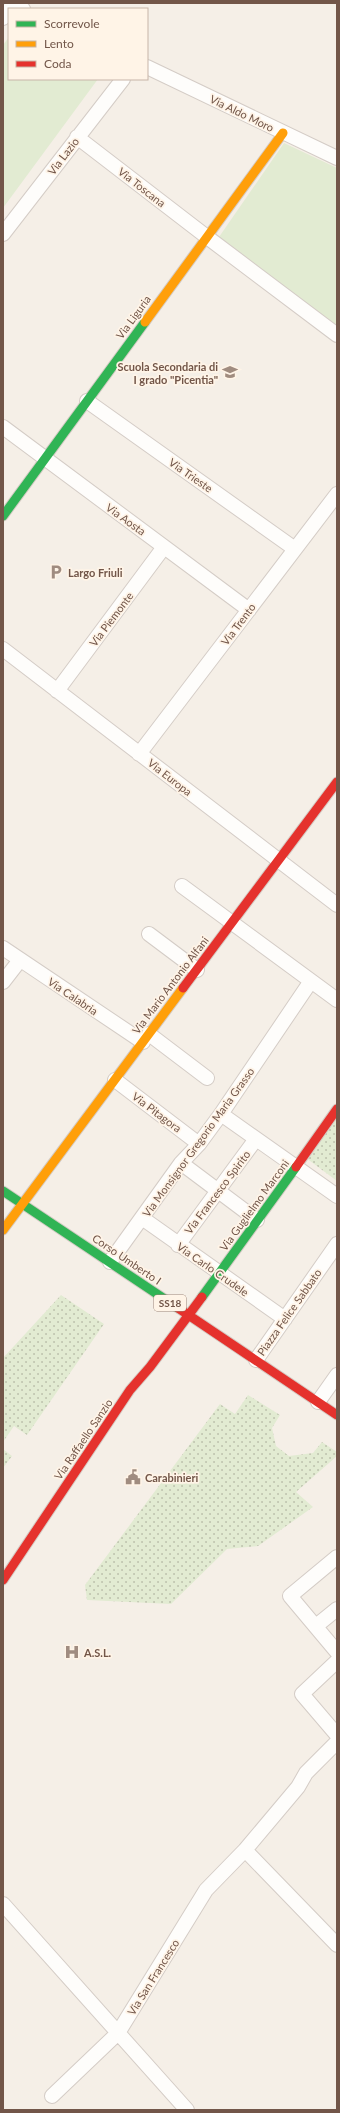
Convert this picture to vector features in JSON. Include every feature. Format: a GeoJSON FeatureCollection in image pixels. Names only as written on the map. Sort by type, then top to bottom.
{"type":"FeatureCollection","features":[{"type":"Feature","properties":{"kind":"street","name":"Via Aldo Moro"},"geometry":{"type":"LineString","coordinates":[[148,66],[337,158]]}},
{"type":"Feature","properties":{"kind":"street","name":"Via Lazio"},"geometry":{"type":"LineString","coordinates":[[3,234],[122,80]]}},
{"type":"Feature","properties":{"kind":"street","name":"Via Liguria"},"geometry":{"type":"LineString","coordinates":[[3,516],[283,132]]}},
{"type":"Feature","properties":{"kind":"street","name":"Via Toscana"},"geometry":{"type":"LineString","coordinates":[[77,137],[337,335]]}},
{"type":"Feature","properties":{"kind":"street","name":"Via Trieste"},"geometry":{"type":"LineString","coordinates":[[87,401],[295,549]]}},
{"type":"Feature","properties":{"kind":"street","name":"Via Aosta"},"geometry":{"type":"LineString","coordinates":[[3,427],[249,610]]}},
{"type":"Feature","properties":{"kind":"street","name":"Via Trento"},"geometry":{"type":"LineString","coordinates":[[139,754],[337,494]]}},
{"type":"Feature","properties":{"kind":"street","name":"Via Piemonte"},"geometry":{"type":"LineString","coordinates":[[57,691],[164,547]]}},
{"type":"Feature","properties":{"kind":"street","name":"Via Europa"},"geometry":{"type":"LineString","coordinates":[[3,649],[337,905]]}},
{"type":"Feature","properties":{"kind":"street","name":"Via Mario Antonio Alfani"},"geometry":{"type":"LineString","coordinates":[[3,1230],[337,782]]}},
{"type":"Feature","properties":{"kind":"street"},"geometry":{"type":"LineString","coordinates":[[182,886],[337,1000]]}},
{"type":"Feature","properties":{"kind":"street"},"geometry":{"type":"LineString","coordinates":[[149,934],[197,970]]}},
{"type":"Feature","properties":{"kind":"street","name":"Via Calabria"},"geometry":{"type":"LineString","coordinates":[[3,948],[207,1078]]}},
{"type":"Feature","properties":{"kind":"street"},"geometry":{"type":"LineString","coordinates":[[3,982],[20,960]]}},
{"type":"Feature","properties":{"kind":"street","name":"Via Monsignor Gregorio Maria Grasso"},"geometry":{"type":"LineString","coordinates":[[110,1262],[181,1163],[199,1144],[221,1114],[311,981]]}},
{"type":"Feature","properties":{"kind":"street","name":"Via Pitagora"},"geometry":{"type":"LineString","coordinates":[[114,1080],[199,1144]]}},
{"type":"Feature","properties":{"kind":"street","name":"Via Guglielmo Marconi"},"geometry":{"type":"LineString","coordinates":[[190,1315],[337,1109]]}},
{"type":"Feature","properties":{"kind":"street"},"geometry":{"type":"LineString","coordinates":[[221,1114],[337,1196]]}},
{"type":"Feature","properties":{"kind":"street","name":"Via Francesco Spirito"},"geometry":{"type":"LineString","coordinates":[[178,1245],[256,1139]]}},
{"type":"Feature","properties":{"kind":"street"},"geometry":{"type":"LineString","coordinates":[[181,1163],[257,1220]]}},
{"type":"Feature","properties":{"kind":"street","name":"Corso Umberto I"},"geometry":{"type":"LineString","coordinates":[[3,1191],[190,1315],[337,1416]]}},
{"type":"Feature","properties":{"kind":"street","name":"Via Carlo Crudele"},"geometry":{"type":"LineString","coordinates":[[142,1218],[178,1245],[284,1318]]}},
{"type":"Feature","properties":{"kind":"street","name":"Piazza Felice Sabbato"},"geometry":{"type":"LineString","coordinates":[[256,1360],[337,1244]]}},
{"type":"Feature","properties":{"kind":"street","name":"Via Raffaello Sanzio"},"geometry":{"type":"LineString","coordinates":[[3,1580],[130,1390],[150,1367],[190,1315]]}},
{"type":"Feature","properties":{"kind":"street"},"geometry":{"type":"LineString","coordinates":[[318,1402],[337,1375]]}},
{"type":"Feature","properties":{"kind":"street"},"geometry":{"type":"LineString","coordinates":[[337,1557],[290,1596],[337,1652]]}},
{"type":"Feature","properties":{"kind":"street"},"geometry":{"type":"LineString","coordinates":[[316,1626],[337,1609]]}},
{"type":"Feature","properties":{"kind":"street"},"geometry":{"type":"LineString","coordinates":[[337,1661],[302,1694],[337,1734]]}},
{"type":"Feature","properties":{"kind":"street","name":"Via San Francesco"},"geometry":{"type":"LineString","coordinates":[[52,2096],[118,2033],[206,1890],[245,1850],[298,1787],[306,1773],[337,1742]]}},
{"type":"Feature","properties":{"kind":"street"},"geometry":{"type":"LineString","coordinates":[[245,1850],[337,1945]]}},
{"type":"Feature","properties":{"kind":"street"},"geometry":{"type":"LineString","coordinates":[[3,1904],[188,2110]]}},
{"type":"Feature","properties":{"kind":"green space"},"geometry":{"type":"Polygon","coordinates":[[[8,38],[8,80],[97,80],[3,208],[3,45],[8,38]]]}},
{"type":"Feature","properties":{"kind":"green space"},"geometry":{"type":"Polygon","coordinates":[[[284,143],[337,168],[337,326],[219,237],[284,143]]]}},
{"type":"Feature","properties":{"kind":"green space"},"geometry":{"type":"Polygon","coordinates":[[[337,1116],[337,1181],[306,1158],[337,1116]]]}},
{"type":"Feature","properties":{"kind":"green space"},"geometry":{"type":"Polygon","coordinates":[[[61,1295],[104,1324],[27,1435],[14,1426],[3,1442],[3,1358],[61,1295]]]}},
{"type":"Feature","properties":{"kind":"green space"},"geometry":{"type":"Polygon","coordinates":[[[248,1395],[280,1415],[272,1428],[276,1446],[289,1456],[313,1453],[322,1442],[337,1452],[337,1456],[296,1492],[313,1507],[258,1546],[227,1549],[171,1604],[87,1600],[85,1585],[220,1404],[235,1414],[248,1395]]]}},
{"type":"Feature","properties":{"kind":"green space"},"geometry":{"type":"Polygon","coordinates":[[[3,1449],[12,1456],[3,1468],[3,1449]]]}},
{"type":"Feature","properties":{"kind":"traffic: fast"},"geometry":{"type":"LineString","coordinates":[[3,516],[145,322]]}},
{"type":"Feature","properties":{"kind":"traffic: fast"},"geometry":{"type":"LineString","coordinates":[[202,1297],[296,1167]]}},
{"type":"Feature","properties":{"kind":"traffic: fast"},"geometry":{"type":"LineString","coordinates":[[3,1191],[178,1308]]}},
{"type":"Feature","properties":{"kind":"traffic: slow"},"geometry":{"type":"LineString","coordinates":[[145,322],[283,133]]}},
{"type":"Feature","properties":{"kind":"traffic: slow"},"geometry":{"type":"LineString","coordinates":[[3,1230],[183,988]]}},
{"type":"Feature","properties":{"kind":"traffic: jam"},"geometry":{"type":"LineString","coordinates":[[183,988],[337,782]]}},
{"type":"Feature","properties":{"kind":"traffic: jam"},"geometry":{"type":"LineString","coordinates":[[296,1167],[337,1109]]}},
{"type":"Feature","properties":{"kind":"traffic: jam"},"geometry":{"type":"LineString","coordinates":[[3,1580],[130,1390],[150,1367],[202,1297]]}},
{"type":"Feature","properties":{"kind":"traffic: jam"},"geometry":{"type":"LineString","coordinates":[[178,1308],[337,1415]]}},
{"type":"Feature","properties":{"kind":"place","name":"Scuola Secondaria di I grado \"Picentia\""},"geometry":{"type":"Point","coordinates":[230,372]}},
{"type":"Feature","properties":{"kind":"place","name":"Largo Friuli"},"geometry":{"type":"Point","coordinates":[56,572]}},
{"type":"Feature","properties":{"kind":"place","name":"Carabinieri"},"geometry":{"type":"Point","coordinates":[133,1477]}},
{"type":"Feature","properties":{"kind":"place","name":"A.S.L."},"geometry":{"type":"Point","coordinates":[72,1652]}}]}
